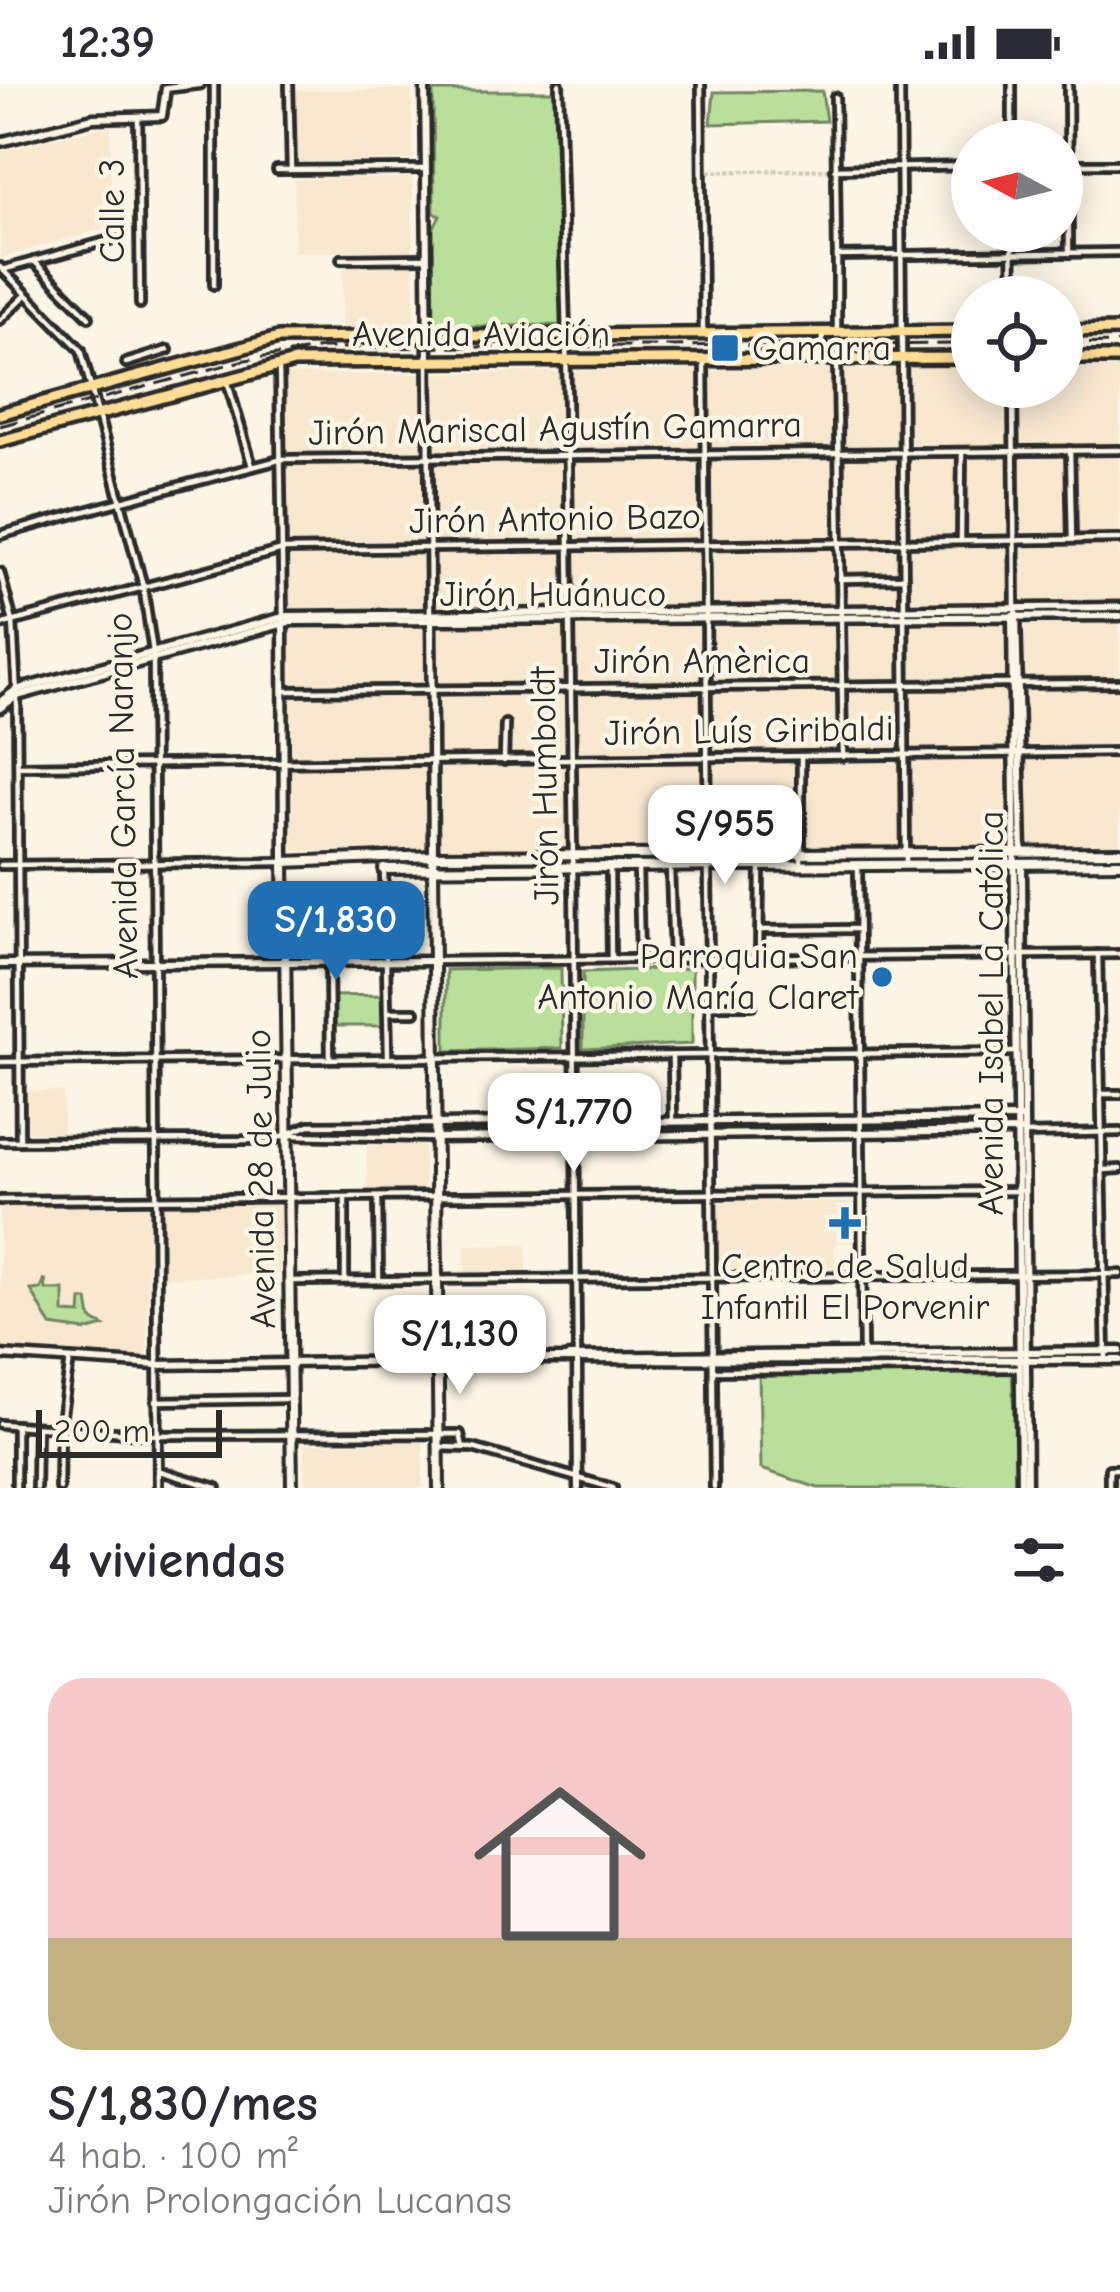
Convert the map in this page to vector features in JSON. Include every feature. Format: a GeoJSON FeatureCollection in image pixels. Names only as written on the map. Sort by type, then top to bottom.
{"type":"FeatureCollection","features":[{"type":"Feature","properties":{"kind":"main road"},"geometry":{"type":"LineString","coordinates":[[1083,331],[1120,330]]}},
{"type":"Feature","properties":{"kind":"main road","name":"Avenida Aviación"},"geometry":{"type":"LineString","coordinates":[[0,414],[278,338],[951,331]]}},
{"type":"Feature","properties":{"kind":"main road","name":"Avenida 28 de Julio"},"geometry":{"type":"LineString","coordinates":[[279,365],[291,337]]}},
{"type":"Feature","properties":{"kind":"main road","name":"Avenida 28 de Julio"},"geometry":{"type":"LineString","coordinates":[[278,338],[279,365]]}},
{"type":"Feature","properties":{"kind":"main road"},"geometry":{"type":"LineString","coordinates":[[1083,358],[1120,358]]}},
{"type":"Feature","properties":{"kind":"main road","name":"Avenida Aviación"},"geometry":{"type":"LineString","coordinates":[[0,441],[279,365],[951,359]]}},
{"type":"Feature","properties":{"kind":"main road"},"geometry":{"type":"LineString","coordinates":[[1019,859],[1120,852]]}},
{"type":"Feature","properties":{"kind":"main road"},"geometry":{"type":"LineString","coordinates":[[573,862],[670,866],[708,861],[760,866],[801,860],[858,865],[906,859]]}},
{"type":"Feature","properties":{"kind":"main road"},"geometry":{"type":"LineString","coordinates":[[284,862],[1019,859],[1120,863]]}},
{"type":"Feature","properties":{"kind":"main road"},"geometry":{"type":"LineString","coordinates":[[384,869],[433,861]]}},
{"type":"Feature","properties":{"kind":"main road"},"geometry":{"type":"LineString","coordinates":[[433,861],[440,1488]]}},
{"type":"Feature","properties":{"kind":"main road","name":"Avenida 28 de Julio"},"geometry":{"type":"LineString","coordinates":[[284,862],[292,1488]]}},
{"type":"Feature","properties":{"kind":"street"},"geometry":{"type":"LineString","coordinates":[[0,142],[93,118],[161,116],[166,88],[200,84]]}},
{"type":"Feature","properties":{"kind":"street"},"geometry":{"type":"LineString","coordinates":[[214,84],[214,286]]}},
{"type":"Feature","properties":{"kind":"street"},"geometry":{"type":"LineString","coordinates":[[290,84],[291,170]]}},
{"type":"Feature","properties":{"kind":"street"},"geometry":{"type":"LineString","coordinates":[[425,84],[422,170],[433,861]]}},
{"type":"Feature","properties":{"kind":"street","name":"Jirón Humboldt"},"geometry":{"type":"LineString","coordinates":[[560,84],[578,1488]]}},
{"type":"Feature","properties":{"kind":"street"},"geometry":{"type":"LineString","coordinates":[[701,84],[703,333]]}},
{"type":"Feature","properties":{"kind":"street"},"geometry":{"type":"LineString","coordinates":[[1012,84],[1012,120]]}},
{"type":"Feature","properties":{"kind":"street"},"geometry":{"type":"LineString","coordinates":[[1067,120],[1068,84]]}},
{"type":"Feature","properties":{"kind":"street"},"geometry":{"type":"LineString","coordinates":[[900,88],[906,859]]}},
{"type":"Feature","properties":{"kind":"street"},"geometry":{"type":"LineString","coordinates":[[835,97],[837,330]]}},
{"type":"Feature","properties":{"kind":"street","name":"Calle 3"},"geometry":{"type":"LineString","coordinates":[[138,117],[140,304]]}},
{"type":"Feature","properties":{"kind":"street"},"geometry":{"type":"LineString","coordinates":[[1083,164],[1120,164]]}},
{"type":"Feature","properties":{"kind":"street"},"geometry":{"type":"LineString","coordinates":[[834,169],[951,166]]}},
{"type":"Feature","properties":{"kind":"street"},"geometry":{"type":"LineString","coordinates":[[277,170],[422,170]]}},
{"type":"Feature","properties":{"kind":"street"},"geometry":{"type":"LineString","coordinates":[[1,269],[114,238]]}},
{"type":"Feature","properties":{"kind":"street"},"geometry":{"type":"LineString","coordinates":[[837,256],[1120,252]]}},
{"type":"Feature","properties":{"kind":"street"},"geometry":{"type":"LineString","coordinates":[[1012,254],[1012,276]]}},
{"type":"Feature","properties":{"kind":"street"},"geometry":{"type":"LineString","coordinates":[[341,260],[424,258]]}},
{"type":"Feature","properties":{"kind":"street"},"geometry":{"type":"LineString","coordinates":[[33,260],[88,317]]}},
{"type":"Feature","properties":{"kind":"street","name":"Avenida García Naranjo"},"geometry":{"type":"LineString","coordinates":[[1,269],[81,350],[143,586],[153,655],[158,1488]]}},
{"type":"Feature","properties":{"kind":"street"},"geometry":{"type":"LineString","coordinates":[[0,320],[26,295]]}},
{"type":"Feature","properties":{"kind":"street"},"geometry":{"type":"LineString","coordinates":[[822,360],[823,331]]}},
{"type":"Feature","properties":{"kind":"street"},"geometry":{"type":"LineString","coordinates":[[126,363],[168,350]]}},
{"type":"Feature","properties":{"kind":"street"},"geometry":{"type":"LineString","coordinates":[[837,360],[843,757]]}},
{"type":"Feature","properties":{"kind":"street"},"geometry":{"type":"LineString","coordinates":[[704,361],[714,1488]]}},
{"type":"Feature","properties":{"kind":"street","name":"Avenida 28 de Julio"},"geometry":{"type":"LineString","coordinates":[[279,365],[284,862]]}},
{"type":"Feature","properties":{"kind":"street"},"geometry":{"type":"LineString","coordinates":[[227,379],[252,466]]}},
{"type":"Feature","properties":{"kind":"street","name":"Avenida Isabel La Católica"},"geometry":{"type":"LineString","coordinates":[[1013,408],[1022,1488]]}},
{"type":"Feature","properties":{"kind":"street","name":"Jirón Mariscal Agustín Gamarra"},"geometry":{"type":"LineString","coordinates":[[0,536],[283,459],[1120,450]]}},
{"type":"Feature","properties":{"kind":"street"},"geometry":{"type":"LineString","coordinates":[[1070,451],[1072,539]]}},
{"type":"Feature","properties":{"kind":"street"},"geometry":{"type":"LineString","coordinates":[[961,541],[962,452]]}},
{"type":"Feature","properties":{"kind":"street","name":"Jirón Antonio Bazo"},"geometry":{"type":"LineString","coordinates":[[0,625],[284,550],[1120,539]]}},
{"type":"Feature","properties":{"kind":"street"},"geometry":{"type":"LineString","coordinates":[[0,572],[13,622],[19,766],[20,1141]]}},
{"type":"Feature","properties":{"kind":"street"},"geometry":{"type":"LineString","coordinates":[[838,579],[904,578]]}},
{"type":"Feature","properties":{"kind":"street","name":"Jirón Huánuco"},"geometry":{"type":"LineString","coordinates":[[0,705],[16,693],[283,620],[1120,611]]}},
{"type":"Feature","properties":{"kind":"street","name":"Jirón Amèrica"},"geometry":{"type":"LineString","coordinates":[[284,691],[1120,683]]}},
{"type":"Feature","properties":{"kind":"street"},"geometry":{"type":"LineString","coordinates":[[504,761],[505,724]]}},
{"type":"Feature","properties":{"kind":"street","name":"Jirón Luís Giribaldi"},"geometry":{"type":"LineString","coordinates":[[19,766],[1120,752]]}},
{"type":"Feature","properties":{"kind":"street"},"geometry":{"type":"LineString","coordinates":[[801,758],[801,860]]}},
{"type":"Feature","properties":{"kind":"street"},"geometry":{"type":"LineString","coordinates":[[0,865],[284,862]]}},
{"type":"Feature","properties":{"kind":"street"},"geometry":{"type":"LineString","coordinates":[[858,865],[863,1357]]}},
{"type":"Feature","properties":{"kind":"street"},"geometry":{"type":"LineString","coordinates":[[610,866],[611,959]]}},
{"type":"Feature","properties":{"kind":"street"},"geometry":{"type":"LineString","coordinates":[[638,866],[640,959]]}},
{"type":"Feature","properties":{"kind":"street"},"geometry":{"type":"LineString","coordinates":[[670,866],[673,958]]}},
{"type":"Feature","properties":{"kind":"street"},"geometry":{"type":"LineString","coordinates":[[759,958],[760,866]]}},
{"type":"Feature","properties":{"kind":"street"},"geometry":{"type":"LineString","coordinates":[[384,869],[388,1058]]}},
{"type":"Feature","properties":{"kind":"street"},"geometry":{"type":"LineString","coordinates":[[759,930],[859,929]]}},
{"type":"Feature","properties":{"kind":"street"},"geometry":{"type":"LineString","coordinates":[[1098,954],[1106,1356]]}},
{"type":"Feature","properties":{"kind":"street"},"geometry":{"type":"LineString","coordinates":[[0,964],[1120,954]]}},
{"type":"Feature","properties":{"kind":"street"},"geometry":{"type":"LineString","coordinates":[[329,962],[330,1058]]}},
{"type":"Feature","properties":{"kind":"street"},"geometry":{"type":"LineString","coordinates":[[710,1005],[752,1005]]}},
{"type":"Feature","properties":{"kind":"street"},"geometry":{"type":"LineString","coordinates":[[387,1012],[415,1012]]}},
{"type":"Feature","properties":{"kind":"street"},"geometry":{"type":"LineString","coordinates":[[0,1062],[1021,1053]]}},
{"type":"Feature","properties":{"kind":"street"},"geometry":{"type":"LineString","coordinates":[[672,1057],[673,1123]]}},
{"type":"Feature","properties":{"kind":"street"},"geometry":{"type":"LineString","coordinates":[[1102,1094],[1120,1094]]}},
{"type":"Feature","properties":{"kind":"street"},"geometry":{"type":"LineString","coordinates":[[0,1141],[276,1138],[309,1125],[1021,1118]]}},
{"type":"Feature","properties":{"kind":"street"},"geometry":{"type":"LineString","coordinates":[[287,1135],[1120,1132]]}},
{"type":"Feature","properties":{"kind":"street"},"geometry":{"type":"LineString","coordinates":[[1104,1169],[1120,1169]]}},
{"type":"Feature","properties":{"kind":"street"},"geometry":{"type":"LineString","coordinates":[[0,1200],[1022,1191]]}},
{"type":"Feature","properties":{"kind":"street"},"geometry":{"type":"LineString","coordinates":[[345,1198],[345,1280]]}},
{"type":"Feature","properties":{"kind":"street"},"geometry":{"type":"LineString","coordinates":[[378,1198],[379,1280]]}},
{"type":"Feature","properties":{"kind":"street"},"geometry":{"type":"LineString","coordinates":[[290,1281],[1120,1274]]}},
{"type":"Feature","properties":{"kind":"street"},"geometry":{"type":"LineString","coordinates":[[0,1355],[156,1365],[577,1358],[1022,1361],[1120,1356]]}},
{"type":"Feature","properties":{"kind":"street"},"geometry":{"type":"LineString","coordinates":[[712,1362],[863,1357],[1022,1361]]}},
{"type":"Feature","properties":{"kind":"street"},"geometry":{"type":"LineString","coordinates":[[59,1488],[60,1428],[70,1360]]}},
{"type":"Feature","properties":{"kind":"street"},"geometry":{"type":"LineString","coordinates":[[156,1401],[291,1399]]}},
{"type":"Feature","properties":{"kind":"street"},"geometry":{"type":"LineString","coordinates":[[0,1424],[157,1435],[462,1434],[463,1447]]}},
{"type":"Feature","properties":{"kind":"street"},"geometry":{"type":"LineString","coordinates":[[16,1425],[16,1488]]}},
{"type":"Feature","properties":{"kind":"street"},"geometry":{"type":"LineString","coordinates":[[36,1488],[37,1426]]}},
{"type":"Feature","properties":{"kind":"street"},"geometry":{"type":"LineString","coordinates":[[439,1447],[463,1447],[614,1488]]}},
{"type":"Feature","properties":{"kind":"street"},"geometry":{"type":"LineString","coordinates":[[1109,1485],[1109,1469],[1120,1469]]}},
{"type":"Feature","properties":{"kind":"street"},"geometry":{"type":"LineString","coordinates":[[158,1470],[218,1488]]}},
{"type":"Feature","properties":{"kind":"shaded area"},"geometry":{"type":"Polygon","coordinates":[[[293,90],[412,90],[413,160],[295,162],[293,90]]]}},
{"type":"Feature","properties":{"kind":"shaded area"},"geometry":{"type":"Polygon","coordinates":[[[111,125],[111,227],[0,258],[0,152],[111,125]]]}},
{"type":"Feature","properties":{"kind":"shaded area"},"geometry":{"type":"Polygon","coordinates":[[[413,178],[413,251],[294,252],[294,179],[413,178]]]}},
{"type":"Feature","properties":{"kind":"shaded area"},"geometry":{"type":"Polygon","coordinates":[[[343,264],[414,265],[415,330],[342,330],[343,264]]]}},
{"type":"Feature","properties":{"kind":"shaded area"},"geometry":{"type":"Polygon","coordinates":[[[1083,366],[1120,366],[1120,849],[293,851],[286,375],[951,367],[951,408],[1083,408],[1083,366]]]}},
{"type":"Feature","properties":{"kind":"shaded area"},"geometry":{"type":"Polygon","coordinates":[[[28,1091],[63,1091],[63,1133],[28,1131],[28,1091]]]}},
{"type":"Feature","properties":{"kind":"shaded area"},"geometry":{"type":"Polygon","coordinates":[[[367,1145],[424,1145],[424,1193],[367,1193],[367,1145]]]}},
{"type":"Feature","properties":{"kind":"shaded area"},"geometry":{"type":"Polygon","coordinates":[[[719,1202],[851,1202],[855,1243],[835,1243],[835,1267],[724,1268],[717,1265],[719,1202]]]}},
{"type":"Feature","properties":{"kind":"shaded area"},"geometry":{"type":"Polygon","coordinates":[[[280,1203],[280,1274],[164,1278],[163,1205],[280,1203]]]}},
{"type":"Feature","properties":{"kind":"shaded area"},"geometry":{"type":"Polygon","coordinates":[[[148,1204],[147,1361],[0,1348],[0,1205],[148,1204]]]}},
{"type":"Feature","properties":{"kind":"shaded area"},"geometry":{"type":"Polygon","coordinates":[[[527,1244],[527,1271],[465,1272],[465,1245],[527,1244]]]}},
{"type":"Feature","properties":{"kind":"shaded area"},"geometry":{"type":"Polygon","coordinates":[[[423,1442],[423,1488],[305,1488],[304,1444],[423,1442]]]}},
{"type":"Feature","properties":{"kind":"green space"},"geometry":{"type":"Polygon","coordinates":[[[433,91],[558,91],[563,325],[434,327],[433,229],[440,215],[434,213],[433,91]]]}},
{"type":"Feature","properties":{"kind":"green space"},"geometry":{"type":"Polygon","coordinates":[[[822,91],[826,121],[711,124],[714,92],[822,91]]]}},
{"type":"Feature","properties":{"kind":"green space"},"geometry":{"type":"Polygon","coordinates":[[[561,968],[562,1048],[446,1051],[446,970],[561,968]]]}},
{"type":"Feature","properties":{"kind":"green space"},"geometry":{"type":"Polygon","coordinates":[[[692,968],[692,1044],[583,1049],[583,972],[692,968]]]}},
{"type":"Feature","properties":{"kind":"green space"},"geometry":{"type":"Polygon","coordinates":[[[386,995],[387,1026],[329,1026],[329,996],[386,995]]]}},
{"type":"Feature","properties":{"kind":"green space"},"geometry":{"type":"Polygon","coordinates":[[[45,1279],[46,1290],[64,1290],[64,1313],[81,1314],[82,1300],[88,1300],[91,1319],[104,1326],[86,1331],[51,1326],[31,1290],[41,1289],[45,1279]]]}},
{"type":"Feature","properties":{"kind":"green space"},"geometry":{"type":"Polygon","coordinates":[[[1012,1370],[1017,1488],[818,1488],[761,1469],[759,1373],[1012,1370]]]}},
{"type":"Feature","properties":{"kind":"tunnel"},"geometry":{"type":"LineString","coordinates":[[702,172],[834,169]]}},
{"type":"Feature","properties":{"kind":"railway"},"geometry":{"type":"LineString","coordinates":[[1083,344],[1120,343]]}},
{"type":"Feature","properties":{"kind":"railway"},"geometry":{"type":"LineString","coordinates":[[0,426],[245,360],[323,348],[951,344]]}},
{"type":"Feature","properties":{"kind":"place","name":"Gamarra"},"geometry":{"type":"Point","coordinates":[725,348]}},
{"type":"Feature","properties":{"kind":"place","name":"Parroquia San Antonio María Claret"},"geometry":{"type":"Point","coordinates":[882,977]}},
{"type":"Feature","properties":{"kind":"place","name":"Centro de Salud Infantil El Porvenir"},"geometry":{"type":"Point","coordinates":[845,1223]}}]}
